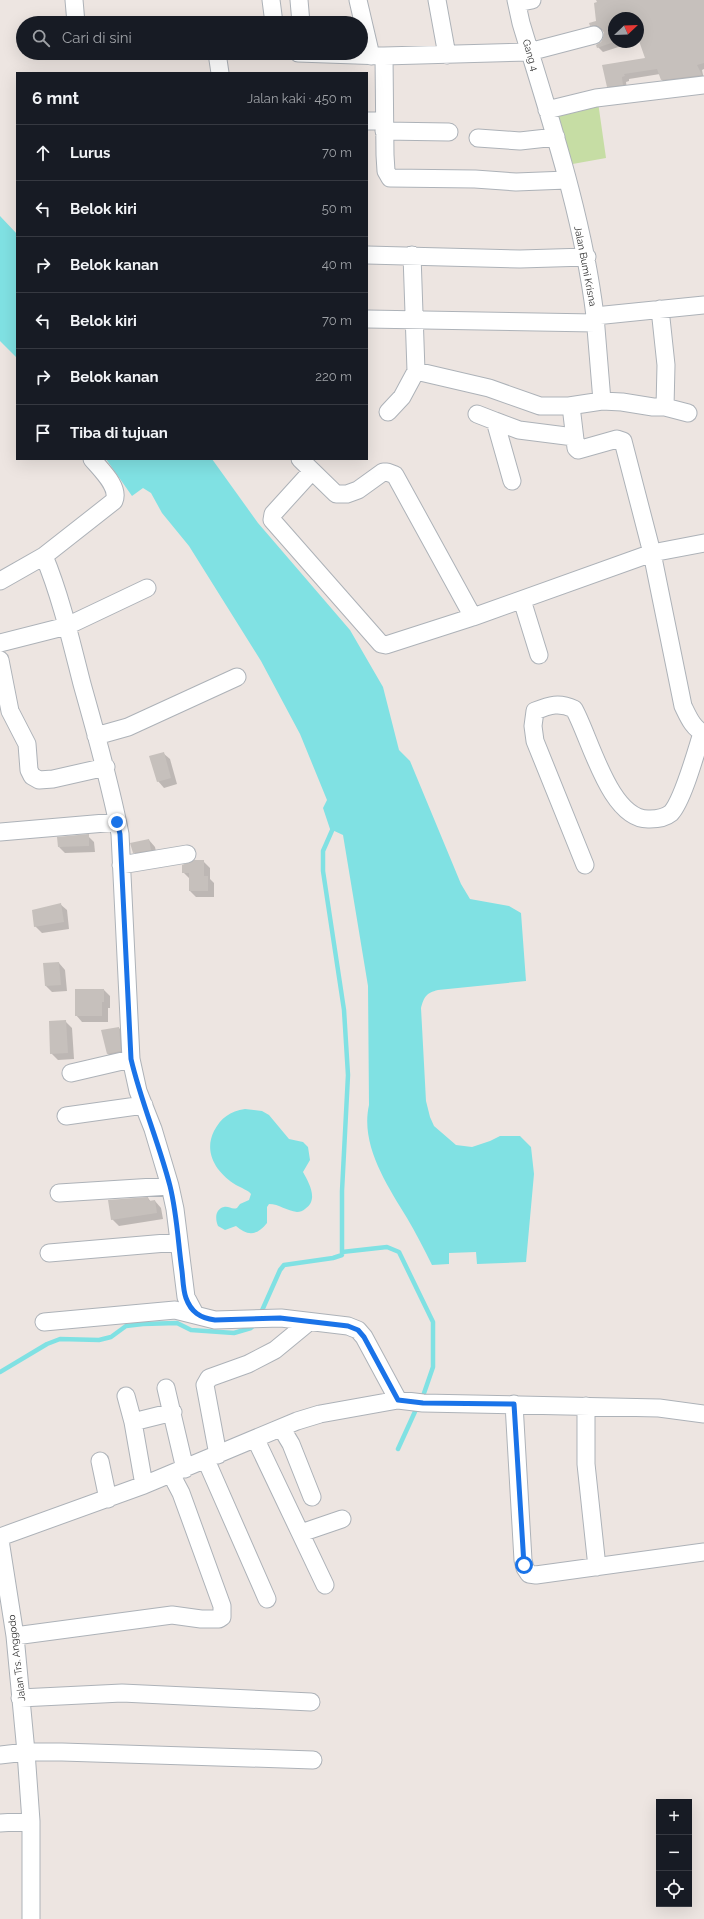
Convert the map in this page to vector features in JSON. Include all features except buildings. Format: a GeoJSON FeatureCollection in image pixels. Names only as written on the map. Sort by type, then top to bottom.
{"type":"FeatureCollection","features":[{"type":"Feature","properties":{"kind":"street"},"geometry":{"type":"LineString","coordinates":[[74,0],[75,16]]}},
{"type":"Feature","properties":{"kind":"street"},"geometry":{"type":"LineString","coordinates":[[271,0],[273,16]]}},
{"type":"Feature","properties":{"kind":"street"},"geometry":{"type":"LineString","coordinates":[[299,0],[300,16]]}},
{"type":"Feature","properties":{"kind":"street"},"geometry":{"type":"LineString","coordinates":[[358,0],[363,16]]}},
{"type":"Feature","properties":{"kind":"street"},"geometry":{"type":"LineString","coordinates":[[437,0],[447,55]]}},
{"type":"Feature","properties":{"kind":"street","name":"Gang 4"},"geometry":{"type":"LineString","coordinates":[[522,1],[529,52],[547,110]]}},
{"type":"Feature","properties":{"kind":"street"},"geometry":{"type":"LineString","coordinates":[[368,29],[377,56],[384,126],[386,171],[390,178],[475,179],[516,182],[567,180]]}},
{"type":"Feature","properties":{"kind":"street"},"geometry":{"type":"LineString","coordinates":[[368,56],[529,52],[594,35]]}},
{"type":"Feature","properties":{"kind":"street"},"geometry":{"type":"LineString","coordinates":[[219,60],[220,72]]}},
{"type":"Feature","properties":{"kind":"street"},"geometry":{"type":"LineString","coordinates":[[547,110],[596,98],[704,85]]}},
{"type":"Feature","properties":{"kind":"street","name":"Jalan Bumi Krisna"},"geometry":{"type":"LineString","coordinates":[[547,110],[556,137],[587,257],[595,320],[704,305]]}},
{"type":"Feature","properties":{"kind":"street"},"geometry":{"type":"LineString","coordinates":[[368,121],[384,126],[449,132]]}},
{"type":"Feature","properties":{"kind":"street"},"geometry":{"type":"LineString","coordinates":[[478,138],[520,141],[556,137]]}},
{"type":"Feature","properties":{"kind":"street"},"geometry":{"type":"LineString","coordinates":[[368,255],[520,258],[587,257]]}},
{"type":"Feature","properties":{"kind":"street"},"geometry":{"type":"LineString","coordinates":[[388,412],[402,397],[416,371],[416,320],[412,255]]}},
{"type":"Feature","properties":{"kind":"street"},"geometry":{"type":"LineString","coordinates":[[660,310],[666,365],[665,407]]}},
{"type":"Feature","properties":{"kind":"street"},"geometry":{"type":"LineString","coordinates":[[368,319],[595,320],[602,401]]}},
{"type":"Feature","properties":{"kind":"street"},"geometry":{"type":"LineString","coordinates":[[416,371],[489,388],[540,406],[571,406],[602,401],[665,407],[688,413]]}},
{"type":"Feature","properties":{"kind":"street"},"geometry":{"type":"LineString","coordinates":[[571,406],[574,437],[576,448],[578,450],[617,439],[623,442],[652,553],[683,706],[689,720],[703,733],[680,797],[670,813],[658,819],[646,820],[634,815],[621,804],[607,785],[574,709],[563,704],[549,705],[536,711],[533,726],[535,741],[585,865]]}},
{"type":"Feature","properties":{"kind":"street"},"geometry":{"type":"LineString","coordinates":[[477,414],[519,430],[574,437]]}},
{"type":"Feature","properties":{"kind":"street"},"geometry":{"type":"LineString","coordinates":[[495,421],[512,481]]}},
{"type":"Feature","properties":{"kind":"street"},"geometry":{"type":"LineString","coordinates":[[0,581],[44,556],[114,501],[116,496],[114,487],[93,460]]}},
{"type":"Feature","properties":{"kind":"street"},"geometry":{"type":"LineString","coordinates":[[301,460],[336,494],[347,494],[358,490],[383,472],[395,475],[473,617]]}},
{"type":"Feature","properties":{"kind":"street"},"geometry":{"type":"LineString","coordinates":[[312,471],[273,514],[272,520],[381,644],[392,645],[652,553],[704,543]]}},
{"type":"Feature","properties":{"kind":"street"},"geometry":{"type":"LineString","coordinates":[[44,556],[56,588],[96,736],[106,767],[117,822],[121,865],[131,1059],[138,1091],[153,1129],[170,1186],[175,1209],[186,1297],[195,1314]]}},
{"type":"Feature","properties":{"kind":"street"},"geometry":{"type":"LineString","coordinates":[[0,644],[66,626],[147,588]]}},
{"type":"Feature","properties":{"kind":"street"},"geometry":{"type":"LineString","coordinates":[[522,600],[539,655]]}},
{"type":"Feature","properties":{"kind":"street"},"geometry":{"type":"LineString","coordinates":[[0,660],[10,711],[27,744],[29,770],[32,776],[39,780],[53,779],[106,767]]}},
{"type":"Feature","properties":{"kind":"street"},"geometry":{"type":"LineString","coordinates":[[96,736],[128,727],[237,677]]}},
{"type":"Feature","properties":{"kind":"street"},"geometry":{"type":"LineString","coordinates":[[0,832],[117,822]]}},
{"type":"Feature","properties":{"kind":"street"},"geometry":{"type":"LineString","coordinates":[[121,865],[187,854]]}},
{"type":"Feature","properties":{"kind":"street"},"geometry":{"type":"LineString","coordinates":[[71,1073],[131,1059]]}},
{"type":"Feature","properties":{"kind":"street"},"geometry":{"type":"LineString","coordinates":[[66,1116],[144,1105]]}},
{"type":"Feature","properties":{"kind":"street"},"geometry":{"type":"LineString","coordinates":[[59,1193],[170,1186]]}},
{"type":"Feature","properties":{"kind":"street"},"geometry":{"type":"LineString","coordinates":[[49,1253],[178,1242]]}},
{"type":"Feature","properties":{"kind":"street"},"geometry":{"type":"LineString","coordinates":[[44,1322],[175,1310],[195,1314],[205,1319],[215,1320],[257,1318],[348,1326],[358,1330],[364,1337],[398,1400]]}},
{"type":"Feature","properties":{"kind":"street"},"geometry":{"type":"LineString","coordinates":[[267,1599],[212,1458],[205,1385],[209,1378],[248,1364],[275,1350],[309,1322]]}},
{"type":"Feature","properties":{"kind":"street"},"geometry":{"type":"LineString","coordinates":[[15,1636],[172,1615],[201,1619],[215,1619],[222,1617],[222,1606],[181,1493],[173,1412],[166,1388]]}},
{"type":"Feature","properties":{"kind":"street"},"geometry":{"type":"LineString","coordinates":[[126,1396],[133,1422],[144,1485]]}},
{"type":"Feature","properties":{"kind":"street"},"geometry":{"type":"LineString","coordinates":[[0,1537],[108,1499],[320,1414],[398,1400],[420,1403],[659,1408],[704,1414]]}},
{"type":"Feature","properties":{"kind":"street"},"geometry":{"type":"LineString","coordinates":[[514,1404],[525,1568],[529,1574],[536,1575],[704,1552]]}},
{"type":"Feature","properties":{"kind":"street"},"geometry":{"type":"LineString","coordinates":[[586,1406],[586,1464],[597,1567]]}},
{"type":"Feature","properties":{"kind":"street"},"geometry":{"type":"LineString","coordinates":[[133,1422],[173,1412]]}},
{"type":"Feature","properties":{"kind":"street"},"geometry":{"type":"LineString","coordinates":[[282,1429],[291,1444],[312,1497]]}},
{"type":"Feature","properties":{"kind":"street"},"geometry":{"type":"LineString","coordinates":[[256,1440],[325,1585]]}},
{"type":"Feature","properties":{"kind":"street"},"geometry":{"type":"LineString","coordinates":[[100,1461],[108,1499]]}},
{"type":"Feature","properties":{"kind":"street"},"geometry":{"type":"LineString","coordinates":[[301,1533],[342,1518]]}},
{"type":"Feature","properties":{"kind":"street","name":"Jalan Trs. Anggodo"},"geometry":{"type":"LineString","coordinates":[[0,1540],[15,1636],[26,1752],[31,1821],[30,1919]]}},
{"type":"Feature","properties":{"kind":"street"},"geometry":{"type":"LineString","coordinates":[[20,1698],[122,1693],[311,1702]]}},
{"type":"Feature","properties":{"kind":"street"},"geometry":{"type":"LineString","coordinates":[[0,1756],[26,1752],[313,1760]]}},
{"type":"Feature","properties":{"kind":"street"},"geometry":{"type":"LineString","coordinates":[[0,1823],[31,1821]]}},
{"type":"Feature","properties":{"kind":"green space"},"geometry":{"type":"Polygon","coordinates":[[[598,102],[606,158],[567,165],[555,113],[598,102]]]}},
{"type":"Feature","properties":{"kind":"water"},"geometry":{"type":"Polygon","coordinates":[[[0,216],[16,233],[16,357],[0,341],[0,216]]]}},
{"type":"Feature","properties":{"kind":"water"},"geometry":{"type":"Polygon","coordinates":[[[107,460],[213,460],[258,523],[350,630],[383,687],[399,750],[410,761],[461,884],[470,899],[509,906],[521,913],[526,981],[438,990],[426,996],[421,1008],[426,1101],[434,1126],[456,1145],[472,1147],[500,1136],[520,1136],[531,1147],[534,1174],[526,1262],[477,1264],[476,1252],[449,1253],[449,1264],[432,1265],[414,1229],[391,1192],[377,1164],[368,1135],[368,986],[343,835],[330,829],[323,808],[327,800],[300,734],[261,661],[189,546],[162,513],[151,493],[143,488],[132,496],[107,460]]]}},
{"type":"Feature","properties":{"kind":"water"},"geometry":{"type":"Polygon","coordinates":[[[245,1109],[262,1111],[269,1115],[289,1139],[303,1142],[308,1147],[310,1160],[303,1172],[312,1191],[309,1205],[299,1212],[269,1204],[267,1207],[267,1223],[256,1232],[252,1233],[244,1232],[236,1226],[225,1230],[218,1226],[216,1217],[217,1212],[221,1208],[237,1208],[240,1204],[249,1200],[251,1194],[223,1175],[214,1162],[210,1147],[214,1131],[220,1122],[230,1113],[245,1109]]]}},
{"type":"Feature","properties":{"kind":"waterway"},"geometry":{"type":"LineString","coordinates":[[260,1315],[280,1270],[284,1265],[333,1258],[342,1255],[342,1191],[348,1075],[344,1010],[323,871],[323,851],[334,826]]}},
{"type":"Feature","properties":{"kind":"waterway"},"geometry":{"type":"LineString","coordinates":[[342,1252],[387,1247],[399,1252],[433,1322],[433,1367],[422,1399]]}},
{"type":"Feature","properties":{"kind":"waterway"},"geometry":{"type":"LineString","coordinates":[[0,1372],[47,1344],[60,1339],[99,1340],[111,1337],[126,1326],[177,1323],[191,1330],[234,1333],[251,1328],[256,1323]]}},
{"type":"Feature","properties":{"kind":"waterway"},"geometry":{"type":"LineString","coordinates":[[398,1449],[418,1405]]}},
{"type":"Feature","properties":{"kind":"route"},"geometry":{"type":"LineString","coordinates":[[117,822],[120,834],[131,1059],[138,1091],[153,1129],[170,1186],[175,1209],[186,1297],[195,1314],[205,1319],[215,1320],[280,1318],[348,1326],[358,1330],[364,1337],[398,1400],[423,1403],[514,1404],[524,1565]]}}]}
